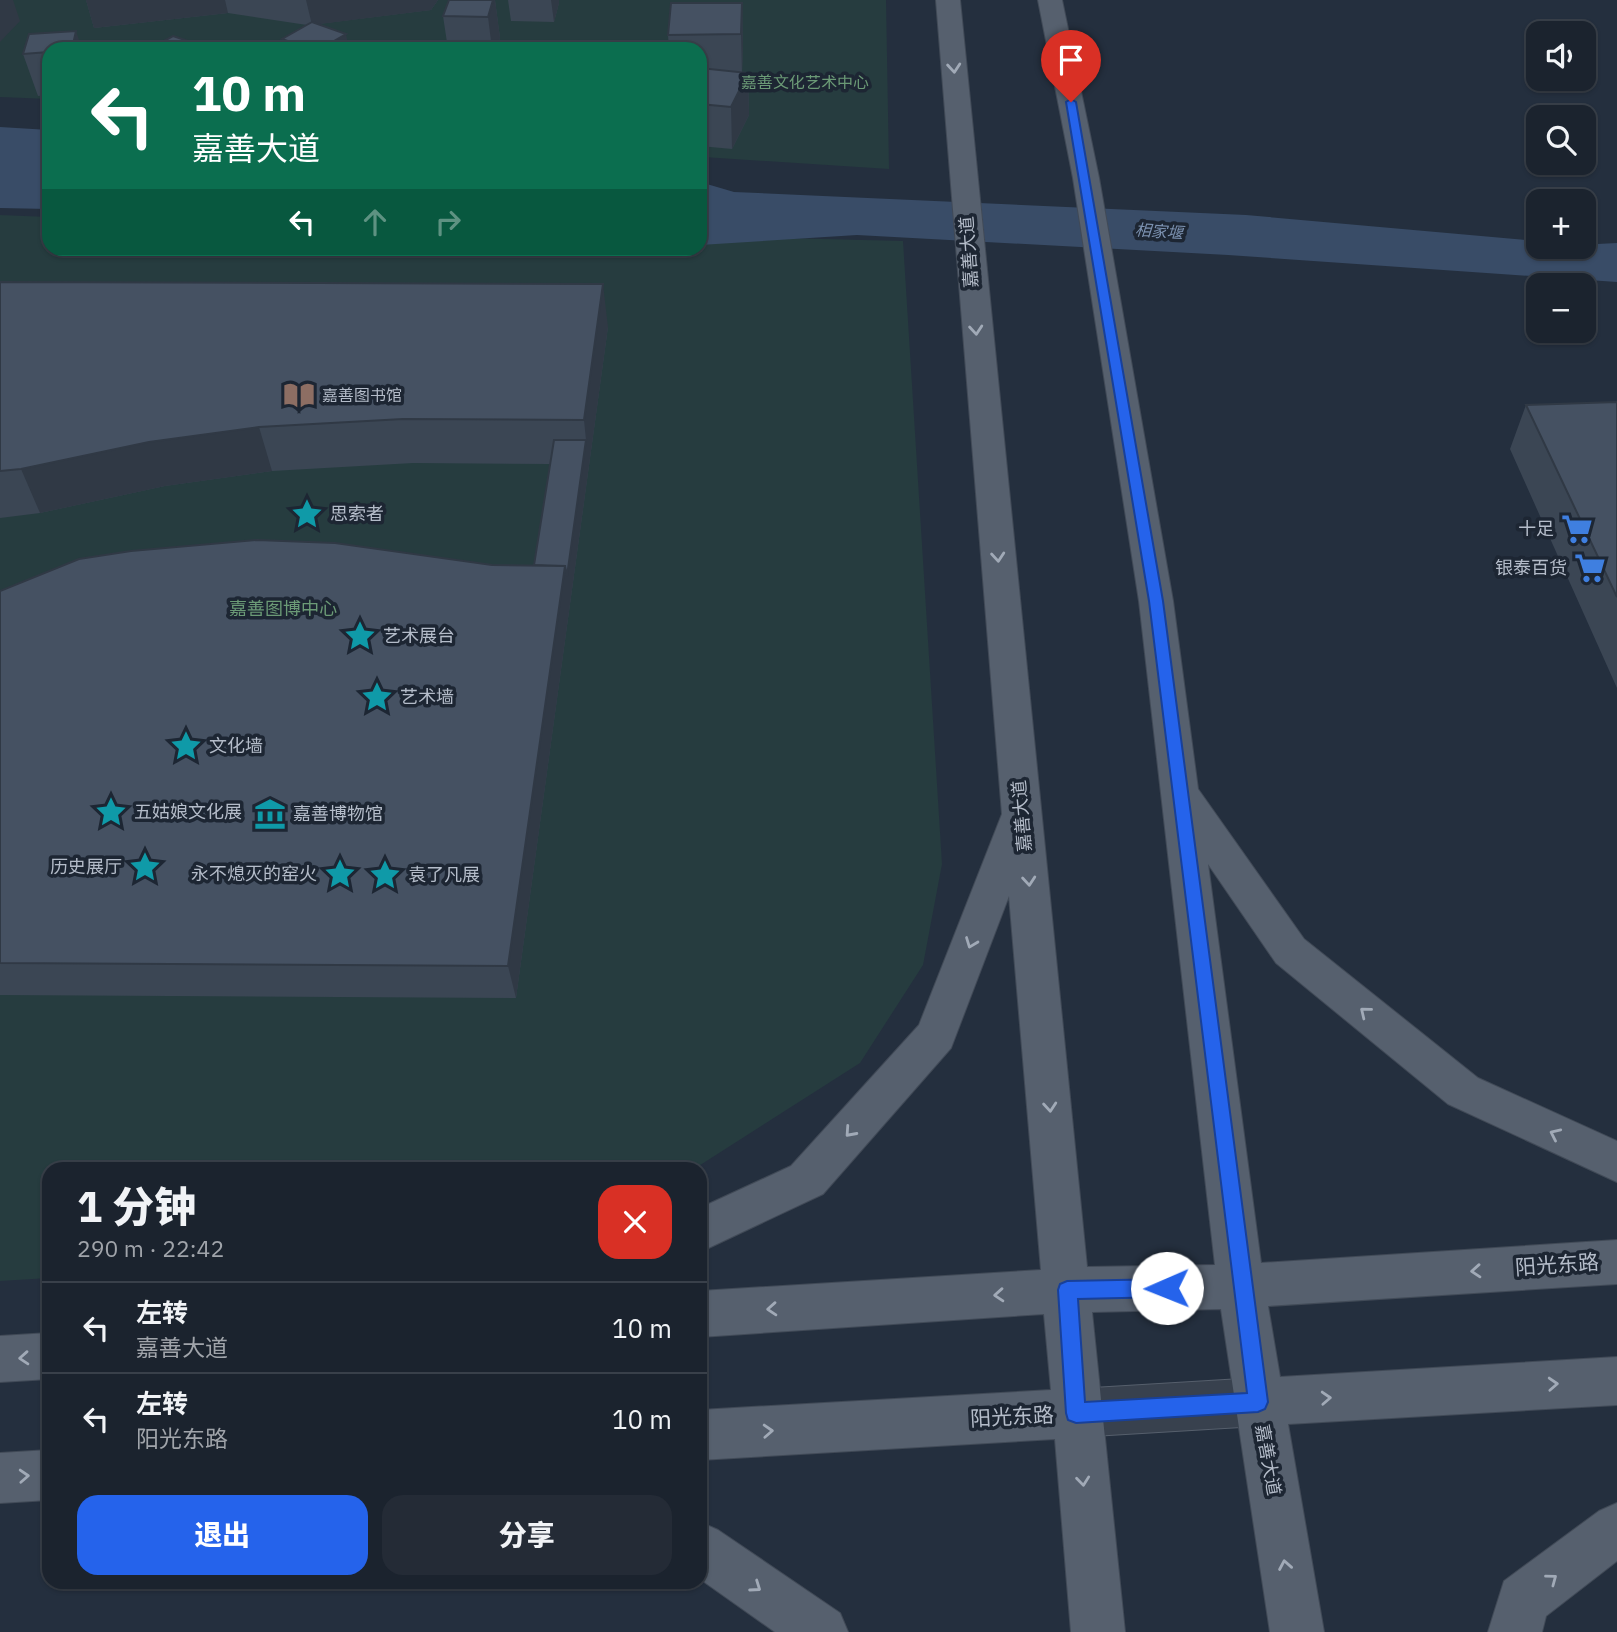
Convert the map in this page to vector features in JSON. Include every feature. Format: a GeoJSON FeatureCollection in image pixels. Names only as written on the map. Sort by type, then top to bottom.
{"type":"FeatureCollection","features":[{"type":"Feature","properties":{"kind":"main road","name":"嘉善大道"},"geometry":{"type":"LineString","coordinates":[[948,0],[1098,1632]]}},
{"type":"Feature","properties":{"kind":"main road","name":"嘉善大道"},"geometry":{"type":"LineString","coordinates":[[1050,0],[1086,178],[1156,601],[1241,1286],[1297,1632]]}},
{"type":"Feature","properties":{"kind":"main road"},"geometry":{"type":"LineString","coordinates":[[1180,791],[1290,951],[1463,1091],[1617,1163]]}},
{"type":"Feature","properties":{"kind":"main road"},"geometry":{"type":"LineString","coordinates":[[707,1228],[807,1180],[936,1035],[1022,811]]}},
{"type":"Feature","properties":{"kind":"main road","name":"阳光东路"},"geometry":{"type":"LineString","coordinates":[[707,1314],[1067,1290],[1241,1286],[1617,1262]]}},
{"type":"Feature","properties":{"kind":"main road"},"geometry":{"type":"LineString","coordinates":[[0,1359],[42,1356]]}},
{"type":"Feature","properties":{"kind":"main road","name":"阳光东路"},"geometry":{"type":"LineString","coordinates":[[1258,1402],[1617,1381]]}},
{"type":"Feature","properties":{"kind":"main road","name":"阳光东路"},"geometry":{"type":"LineString","coordinates":[[707,1435],[1076,1413]]}},
{"type":"Feature","properties":{"kind":"main road"},"geometry":{"type":"LineString","coordinates":[[0,1478],[42,1475]]}},
{"type":"Feature","properties":{"kind":"main road"},"geometry":{"type":"LineString","coordinates":[[1515,1632],[1523,1600],[1617,1530]]}},
{"type":"Feature","properties":{"kind":"main road"},"geometry":{"type":"LineString","coordinates":[[707,1553],[821,1632]]}},
{"type":"Feature","properties":{"kind":"street","name":"阳光东路"},"geometry":{"type":"LineString","coordinates":[[1076,1413],[1258,1402]]}},
{"type":"Feature","properties":{"kind":"green space","name":"嘉善文化艺术中心"},"geometry":{"type":"Polygon","coordinates":[[[0,0],[886,0],[889,169],[707,157],[707,42],[42,42],[42,99],[0,97],[0,0]]]}},
{"type":"Feature","properties":{"kind":"green space","name":"嘉善图博中心"},"geometry":{"type":"Polygon","coordinates":[[[0,215],[42,217],[42,256],[707,256],[707,236],[903,241],[942,864],[923,965],[860,1063],[705,1162],[42,1162],[42,1278],[0,1281],[0,215]]]}},
{"type":"Feature","properties":{"kind":"water"},"geometry":{"type":"Polygon","coordinates":[[[0,127],[42,130],[42,209],[0,208],[0,127]]]}},
{"type":"Feature","properties":{"kind":"water","name":"相家堰"},"geometry":{"type":"Polygon","coordinates":[[[707,184],[734,192],[1246,215],[1526,240],[1526,259],[1596,259],[1596,244],[1617,243],[1617,282],[1596,281],[1596,273],[1526,273],[1526,276],[1228,255],[857,235],[707,245],[707,184]]]}},
{"type":"Feature","properties":{"kind":"building"},"geometry":{"type":"Polygon","coordinates":[[[449,0],[493,0],[488,17],[443,16],[449,0]]]}},
{"type":"Feature","properties":{"kind":"building"},"geometry":{"type":"Polygon","coordinates":[[[671,3],[742,3],[741,34],[668,35],[671,3]]]}},
{"type":"Feature","properties":{"kind":"building"},"geometry":{"type":"Polygon","coordinates":[[[312,22],[346,34],[332,42],[290,42],[282,39],[312,22]]]}},
{"type":"Feature","properties":{"kind":"building"},"geometry":{"type":"Polygon","coordinates":[[[76,31],[74,42],[42,42],[42,53],[23,54],[29,34],[76,31]]]}},
{"type":"Feature","properties":{"kind":"building"},"geometry":{"type":"Polygon","coordinates":[[[173,36],[191,42],[162,42],[173,36]]]}},
{"type":"Feature","properties":{"kind":"building"},"geometry":{"type":"Polygon","coordinates":[[[707,69],[748,73],[731,107],[707,105],[707,69]]]}},
{"type":"Feature","properties":{"kind":"building","name":"嘉善图书馆"},"geometry":{"type":"Polygon","coordinates":[[[0,282],[603,284],[584,420],[403,419],[259,427],[149,442],[0,471],[0,282]]]}},
{"type":"Feature","properties":{"kind":"building"},"geometry":{"type":"Polygon","coordinates":[[[1617,402],[1617,597],[1526,405],[1617,402]]]}},
{"type":"Feature","properties":{"kind":"building"},"geometry":{"type":"Polygon","coordinates":[[[554,440],[586,440],[567,576],[565,566],[534,565],[554,440]]]}},
{"type":"Feature","properties":{"kind":"building","name":"嘉善博物馆"},"geometry":{"type":"Polygon","coordinates":[[[257,540],[335,543],[492,565],[565,566],[508,966],[0,963],[0,591],[79,559],[131,551],[257,540]]]}},
{"type":"Feature","properties":{"kind":"place","name":"嘉善图书馆"},"geometry":{"type":"Point","coordinates":[299,395]}},
{"type":"Feature","properties":{"kind":"place","name":"思索者"},"geometry":{"type":"Point","coordinates":[307,514]}},
{"type":"Feature","properties":{"kind":"place","name":"十足"},"geometry":{"type":"Point","coordinates":[1577,529]}},
{"type":"Feature","properties":{"kind":"place","name":"银泰百货"},"geometry":{"type":"Point","coordinates":[1590,568]}},
{"type":"Feature","properties":{"kind":"place","name":"艺术展台"},"geometry":{"type":"Point","coordinates":[360,636]}},
{"type":"Feature","properties":{"kind":"place","name":"艺术墙"},"geometry":{"type":"Point","coordinates":[377,697]}},
{"type":"Feature","properties":{"kind":"place","name":"文化墙"},"geometry":{"type":"Point","coordinates":[186,746]}},
{"type":"Feature","properties":{"kind":"place","name":"五姑娘文化展"},"geometry":{"type":"Point","coordinates":[111,812]}},
{"type":"Feature","properties":{"kind":"place","name":"嘉善博物馆"},"geometry":{"type":"Point","coordinates":[270,814]}},
{"type":"Feature","properties":{"kind":"place","name":"历史展厅"},"geometry":{"type":"Point","coordinates":[145,867]}},
{"type":"Feature","properties":{"kind":"place","name":"永不熄灭的窑火"},"geometry":{"type":"Point","coordinates":[340,874]}},
{"type":"Feature","properties":{"kind":"place","name":"袁了凡展"},"geometry":{"type":"Point","coordinates":[385,875]}},
{"type":"Feature","properties":{"kind":"route"},"geometry":{"type":"LineString","coordinates":[[1071,102],[1156,601],[1241,1286],[1258,1402],[1076,1413],[1067,1290],[1167,1288]]}}]}
